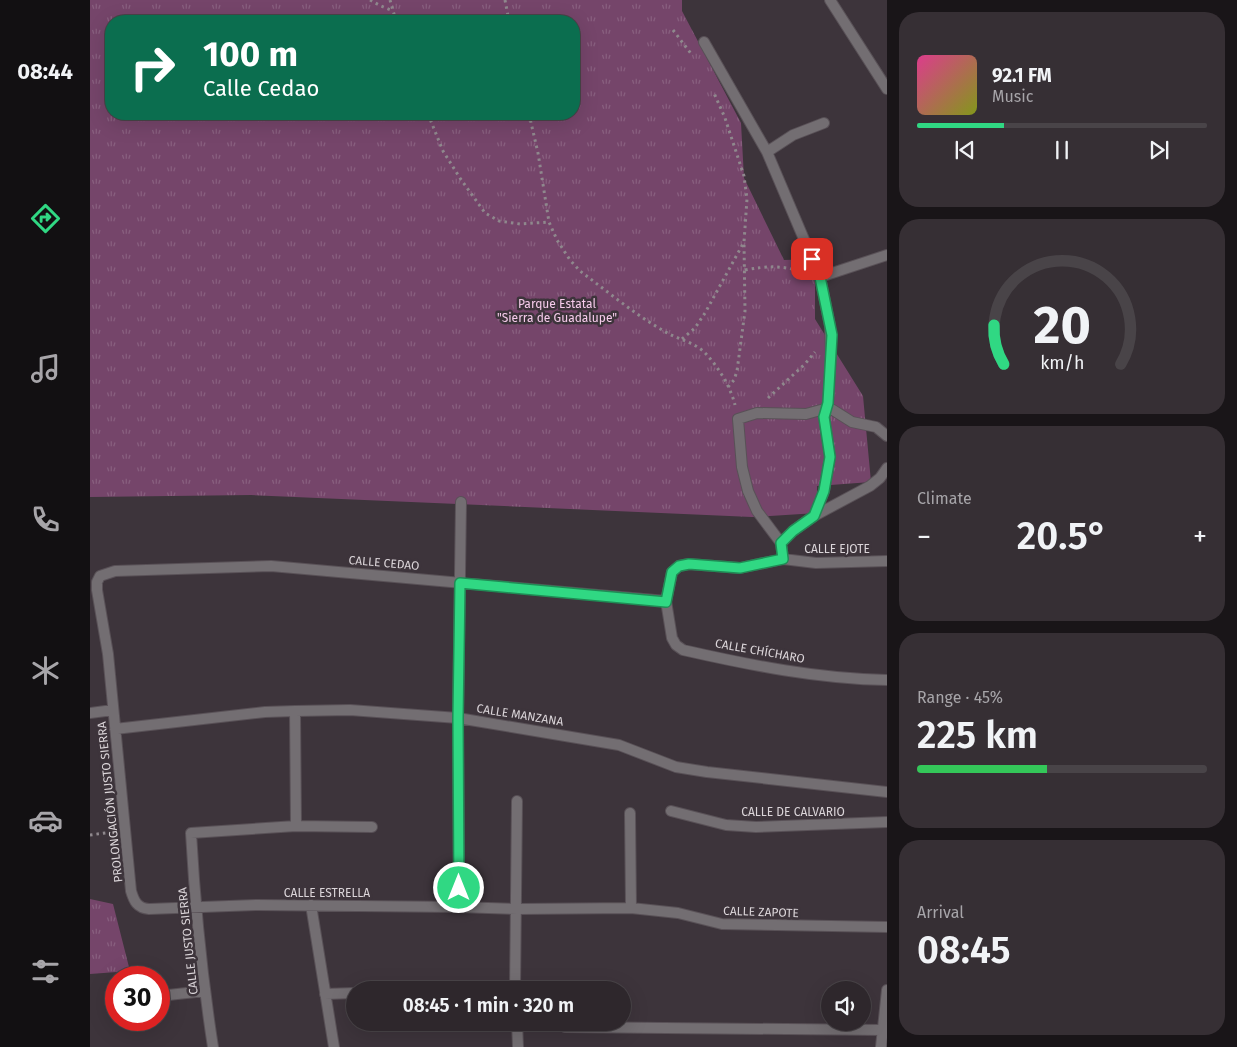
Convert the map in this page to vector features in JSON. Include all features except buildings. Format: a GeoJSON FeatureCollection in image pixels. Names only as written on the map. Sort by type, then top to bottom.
{"type":"FeatureCollection","features":[{"type":"Feature","properties":{"kind":"street"},"geometry":{"type":"LineString","coordinates":[[830,0],[887,89]]}},
{"type":"Feature","properties":{"kind":"street"},"geometry":{"type":"LineString","coordinates":[[704,42],[767,152],[820,277],[832,335],[825,423],[830,457],[824,491],[814,516]]}},
{"type":"Feature","properties":{"kind":"street"},"geometry":{"type":"LineString","coordinates":[[767,152],[794,135],[824,123]]}},
{"type":"Feature","properties":{"kind":"street"},"geometry":{"type":"LineString","coordinates":[[820,277],[887,255]]}},
{"type":"Feature","properties":{"kind":"street"},"geometry":{"type":"LineString","coordinates":[[783,559],[781,543],[757,511],[748,491],[742,467],[738,420],[757,413],[806,414],[826,408],[833,410],[852,422],[876,427],[887,436]]}},
{"type":"Feature","properties":{"kind":"street"},"geometry":{"type":"LineString","coordinates":[[781,543],[793,531],[814,516],[870,486],[880,478],[887,468]]}},
{"type":"Feature","properties":{"kind":"street"},"geometry":{"type":"LineString","coordinates":[[459,907],[458,718],[461,502]]}},
{"type":"Feature","properties":{"kind":"street","name":"CALLE EJOTE"},"geometry":{"type":"LineString","coordinates":[[666,602],[672,572],[679,566],[689,564],[740,568],[783,559],[816,563],[887,560]]}},
{"type":"Feature","properties":{"kind":"street","name":"CALLE CEDAO"},"geometry":{"type":"LineString","coordinates":[[100,576],[115,571],[271,566],[666,602]]}},
{"type":"Feature","properties":{"kind":"street","name":"PROLONGACIÓN JUSTO SIERRA"},"geometry":{"type":"LineString","coordinates":[[100,576],[97,582],[108,654],[131,891],[134,901],[138,906]]}},
{"type":"Feature","properties":{"kind":"street","name":"CALLE CHÍCHARO"},"geometry":{"type":"LineString","coordinates":[[666,602],[672,638],[676,645],[683,650],[770,668],[867,680],[887,680]]}},
{"type":"Feature","properties":{"kind":"street"},"geometry":{"type":"LineString","coordinates":[[90,713],[114,710]]}},
{"type":"Feature","properties":{"kind":"street","name":"CALLE MANZANA"},"geometry":{"type":"LineString","coordinates":[[114,729],[265,712],[296,711],[350,710],[458,718],[619,745],[676,767],[887,792]]}},
{"type":"Feature","properties":{"kind":"street"},"geometry":{"type":"LineString","coordinates":[[296,711],[296,826],[372,827]]}},
{"type":"Feature","properties":{"kind":"street"},"geometry":{"type":"LineString","coordinates":[[515,981],[518,801]]}},
{"type":"Feature","properties":{"kind":"street","name":"CALLE DE CALVARIO"},"geometry":{"type":"LineString","coordinates":[[671,811],[726,824],[756,827],[887,822]]}},
{"type":"Feature","properties":{"kind":"street"},"geometry":{"type":"LineString","coordinates":[[630,814],[631,908]]}},
{"type":"Feature","properties":{"kind":"street","name":"CALLE JUSTO SIERRA"},"geometry":{"type":"LineString","coordinates":[[213,1047],[195,906],[191,833],[296,826]]}},
{"type":"Feature","properties":{"kind":"street"},"geometry":{"type":"LineString","coordinates":[[311,905],[334,1047]]}},
{"type":"Feature","properties":{"kind":"street","name":"CALLE ESTRELLA"},"geometry":{"type":"LineString","coordinates":[[138,906],[149,909],[195,906],[311,905],[517,909]]}},
{"type":"Feature","properties":{"kind":"street","name":"CALLE ZAPOTE"},"geometry":{"type":"LineString","coordinates":[[517,909],[631,908],[678,913],[722,924],[887,927]]}},
{"type":"Feature","properties":{"kind":"street"},"geometry":{"type":"LineString","coordinates":[[881,1047],[887,990]]}},
{"type":"Feature","properties":{"kind":"street"},"geometry":{"type":"LineString","coordinates":[[170,995],[205,991]]}},
{"type":"Feature","properties":{"kind":"street"},"geometry":{"type":"LineString","coordinates":[[325,994],[346,993]]}},
{"type":"Feature","properties":{"kind":"street"},"geometry":{"type":"LineString","coordinates":[[631,1028],[882,1030]]}},
{"type":"Feature","properties":{"kind":"street"},"geometry":{"type":"LineString","coordinates":[[517,1031],[518,1047]]}},
{"type":"Feature","properties":{"kind":"path"},"geometry":{"type":"LineString","coordinates":[[370,0],[393,11]]}},
{"type":"Feature","properties":{"kind":"path"},"geometry":{"type":"LineString","coordinates":[[390,0],[394,15]]}},
{"type":"Feature","properties":{"kind":"path"},"geometry":{"type":"LineString","coordinates":[[505,0],[508,15]]}},
{"type":"Feature","properties":{"kind":"path"},"geometry":{"type":"LineString","coordinates":[[673,30],[697,61]]}},
{"type":"Feature","properties":{"kind":"path"},"geometry":{"type":"LineString","coordinates":[[710,85],[725,118],[744,176],[746,199],[744,242],[745,311],[734,380],[728,387]]}},
{"type":"Feature","properties":{"kind":"path"},"geometry":{"type":"LineString","coordinates":[[430,120],[443,150],[460,178],[486,213],[500,221],[513,223],[549,222]]}},
{"type":"Feature","properties":{"kind":"path"},"geometry":{"type":"LineString","coordinates":[[530,120],[538,153],[549,222],[557,240],[570,260],[580,271],[663,331],[698,347],[707,354],[728,387],[738,420]]}},
{"type":"Feature","properties":{"kind":"path"},"geometry":{"type":"LineString","coordinates":[[681,339],[696,328],[744,242]]}},
{"type":"Feature","properties":{"kind":"path"},"geometry":{"type":"LineString","coordinates":[[745,270],[768,266],[789,268],[820,277]]}},
{"type":"Feature","properties":{"kind":"path"},"geometry":{"type":"LineString","coordinates":[[757,413],[775,390],[805,364],[832,335]]}},
{"type":"Feature","properties":{"kind":"path"},"geometry":{"type":"LineString","coordinates":[[90,835],[125,830]]}},
{"type":"Feature","properties":{"kind":"green space","name":"Parque Estatal \"Sierra de Guadalupe\""},"geometry":{"type":"Polygon","coordinates":[[[90,0],[682,0],[682,11],[741,123],[744,178],[784,260],[815,259],[815,319],[863,396],[871,482],[817,486],[817,513],[752,517],[251,495],[90,497],[90,0]]]}},
{"type":"Feature","properties":{"kind":"green space"},"geometry":{"type":"Polygon","coordinates":[[[90,899],[113,904],[129,966],[105,966],[105,973],[90,974],[90,899]]]}},
{"type":"Feature","properties":{"kind":"route"},"geometry":{"type":"LineString","coordinates":[[459,888],[458,718],[460,583],[666,602],[672,572],[679,566],[689,564],[740,568],[783,559],[781,543],[793,531],[814,516],[824,491],[830,457],[824,417],[828,403],[832,335],[820,277],[812,259]]}}]}
